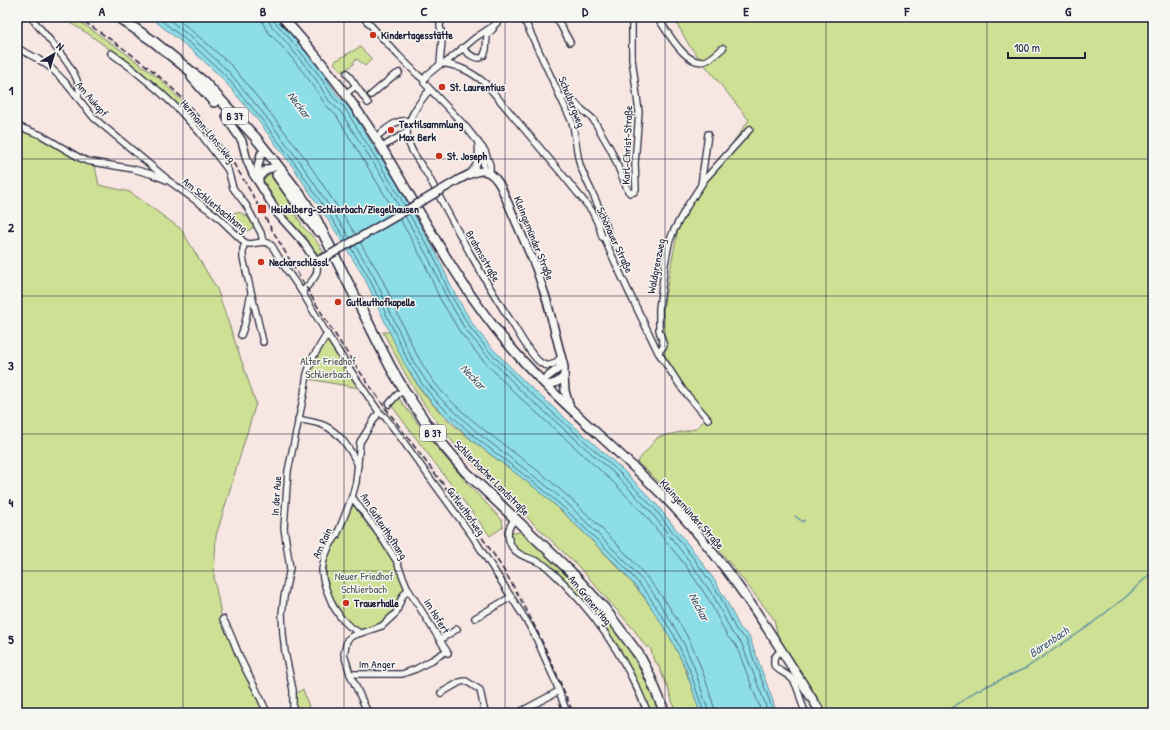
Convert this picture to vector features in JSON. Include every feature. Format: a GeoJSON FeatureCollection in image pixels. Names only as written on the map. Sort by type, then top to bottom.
{"type":"FeatureCollection","features":[{"type":"Feature","properties":{"kind":"main road","name":"Schlierbacher Landstraße"},"geometry":{"type":"LineString","coordinates":[[118,17],[153,41],[204,82],[238,119],[263,152],[301,196],[316,219],[380,346],[404,390],[438,439],[460,466],[570,571],[618,625],[634,647],[644,665],[665,713]]}},
{"type":"Feature","properties":{"kind":"main road","name":"Kleingemünder Straße"},"geometry":{"type":"LineString","coordinates":[[282,17],[327,68],[345,94],[376,140],[464,285],[503,339],[570,408],[638,470],[672,505],[714,554],[781,650],[821,713]]}},
{"type":"Feature","properties":{"kind":"main road","name":"Schlierbacher Landstraße"},"geometry":{"type":"LineString","coordinates":[[177,60],[226,115],[263,152],[272,168],[309,220],[327,241]]}},
{"type":"Feature","properties":{"kind":"street"},"geometry":{"type":"LineString","coordinates":[[31,17],[70,66],[79,87],[77,97]]}},
{"type":"Feature","properties":{"kind":"street","name":"Kleingemünder Straße"},"geometry":{"type":"LineString","coordinates":[[363,17],[406,66],[424,80],[425,84],[430,90],[466,127],[478,142],[487,172],[501,187],[536,268],[547,302],[565,371],[565,391],[570,408]]}},
{"type":"Feature","properties":{"kind":"street"},"geometry":{"type":"LineString","coordinates":[[442,17],[440,25],[442,40],[442,64]]}},
{"type":"Feature","properties":{"kind":"street"},"geometry":{"type":"LineString","coordinates":[[462,48],[475,58],[482,56],[486,50],[488,35],[496,26],[501,17]]}},
{"type":"Feature","properties":{"kind":"street","name":"Schulbergweg"},"geometry":{"type":"LineString","coordinates":[[522,17],[574,128],[577,154],[608,230],[609,236],[605,239]]}},
{"type":"Feature","properties":{"kind":"street"},"geometry":{"type":"LineString","coordinates":[[556,17],[570,42]]}},
{"type":"Feature","properties":{"kind":"street","name":"Karl-Christ-Straße"},"geometry":{"type":"LineString","coordinates":[[560,98],[566,96],[571,98],[593,119],[611,150],[628,191],[630,193],[634,192],[636,189],[635,163],[639,115],[632,58],[632,17]]}},
{"type":"Feature","properties":{"kind":"street"},"geometry":{"type":"LineString","coordinates":[[657,17],[680,49],[691,59],[706,61],[723,48]]}},
{"type":"Feature","properties":{"kind":"street"},"geometry":{"type":"LineString","coordinates":[[424,80],[427,75],[475,38],[496,24]]}},
{"type":"Feature","properties":{"kind":"street","name":"Am Aukopf"},"geometry":{"type":"LineString","coordinates":[[17,48],[51,68],[99,123],[169,181]]}},
{"type":"Feature","properties":{"kind":"street","name":"Hermann-Löns-Weg"},"geometry":{"type":"LineString","coordinates":[[110,52],[160,92],[200,133],[228,170],[234,190],[246,205],[261,233],[263,242]]}},
{"type":"Feature","properties":{"kind":"street","name":"Schönauer Straße"},"geometry":{"type":"LineString","coordinates":[[442,64],[465,69],[473,73],[486,84],[580,196],[600,226],[602,237],[605,239],[658,352],[683,390],[708,419]]}},
{"type":"Feature","properties":{"kind":"street"},"geometry":{"type":"LineString","coordinates":[[347,73],[368,103]]}},
{"type":"Feature","properties":{"kind":"street"},"geometry":{"type":"LineString","coordinates":[[371,95],[399,73]]}},
{"type":"Feature","properties":{"kind":"street"},"geometry":{"type":"LineString","coordinates":[[345,94],[356,86]]}},
{"type":"Feature","properties":{"kind":"street"},"geometry":{"type":"LineString","coordinates":[[386,144],[407,132],[410,121],[424,96],[430,90]]}},
{"type":"Feature","properties":{"kind":"street"},"geometry":{"type":"LineString","coordinates":[[226,115],[244,144],[249,168],[259,181],[278,214],[304,243],[316,262],[318,267],[316,274],[302,292]]}},
{"type":"Feature","properties":{"kind":"street"},"geometry":{"type":"LineString","coordinates":[[380,134],[401,120],[410,121]]}},
{"type":"Feature","properties":{"kind":"street","name":"Am Schlierbachhang"},"geometry":{"type":"LineString","coordinates":[[17,126],[41,135],[87,161],[133,169],[169,181],[216,216],[245,242]]}},
{"type":"Feature","properties":{"kind":"street","name":"Waldgrenzweg"},"geometry":{"type":"LineString","coordinates":[[658,352],[664,346],[659,330],[659,314],[664,264],[673,232],[686,208],[708,176],[750,129]]}},
{"type":"Feature","properties":{"kind":"street","name":"Brahmsstraße"},"geometry":{"type":"LineString","coordinates":[[407,132],[412,151],[425,171],[464,245],[518,333],[537,360],[542,364],[549,366],[562,359]]}},
{"type":"Feature","properties":{"kind":"street","name":"Waldgrenzweg"},"geometry":{"type":"LineString","coordinates":[[700,187],[708,134]]}},
{"type":"Feature","properties":{"kind":"street"},"geometry":{"type":"LineString","coordinates":[[470,174],[478,162],[478,142]]}},
{"type":"Feature","properties":{"kind":"street"},"geometry":{"type":"LineString","coordinates":[[249,168],[254,158],[263,152]]}},
{"type":"Feature","properties":{"kind":"street"},"geometry":{"type":"LineString","coordinates":[[259,181],[258,166],[263,152]]}},
{"type":"Feature","properties":{"kind":"street"},"geometry":{"type":"LineString","coordinates":[[259,181],[267,169],[272,168]]}},
{"type":"Feature","properties":{"kind":"street"},"geometry":{"type":"LineString","coordinates":[[316,262],[470,174],[476,171],[487,172]]}},
{"type":"Feature","properties":{"kind":"street"},"geometry":{"type":"LineString","coordinates":[[263,342],[243,254],[245,242],[250,244],[263,242],[272,246],[327,334]]}},
{"type":"Feature","properties":{"kind":"street"},"geometry":{"type":"LineString","coordinates":[[241,335],[245,326],[251,294]]}},
{"type":"Feature","properties":{"kind":"street","name":"Gutleuthofweg"},"geometry":{"type":"LineString","coordinates":[[327,334],[382,413],[473,537],[511,597],[536,638],[567,713]]}},
{"type":"Feature","properties":{"kind":"street","name":"In der Aue"},"geometry":{"type":"LineString","coordinates":[[293,713],[293,690],[282,634],[284,597],[290,568],[284,528],[288,471],[307,374],[313,358],[327,334]]}},
{"type":"Feature","properties":{"kind":"street"},"geometry":{"type":"LineString","coordinates":[[545,383],[558,369],[562,359]]}},
{"type":"Feature","properties":{"kind":"street"},"geometry":{"type":"LineString","coordinates":[[545,383],[555,384],[564,376]]}},
{"type":"Feature","properties":{"kind":"street"},"geometry":{"type":"LineString","coordinates":[[389,404],[396,395],[404,390]]}},
{"type":"Feature","properties":{"kind":"street","name":"Am Gutleuthofhang"},"geometry":{"type":"LineString","coordinates":[[382,413],[368,429],[360,442],[356,482],[352,497],[378,532],[396,560],[408,589]]}},
{"type":"Feature","properties":{"kind":"street"},"geometry":{"type":"LineString","coordinates":[[298,419],[322,425],[332,430],[351,452],[358,466]]}},
{"type":"Feature","properties":{"kind":"street","name":"Am Rain"},"geometry":{"type":"LineString","coordinates":[[352,497],[324,559],[322,570],[326,589],[337,612],[349,626],[360,633]]}},
{"type":"Feature","properties":{"kind":"street","name":"Am Grünen Hag"},"geometry":{"type":"LineString","coordinates":[[515,519],[508,530],[509,540],[513,548],[521,555],[538,561],[547,567],[589,611],[627,668],[648,713]]}},
{"type":"Feature","properties":{"kind":"street"},"geometry":{"type":"LineString","coordinates":[[368,713],[350,674],[344,654],[347,640],[352,636],[382,626],[396,612],[402,597],[408,589]]}},
{"type":"Feature","properties":{"kind":"street","name":"Im Hofert"},"geometry":{"type":"LineString","coordinates":[[408,589],[447,651]]}},
{"type":"Feature","properties":{"kind":"street"},"geometry":{"type":"LineString","coordinates":[[475,618],[511,597]]}},
{"type":"Feature","properties":{"kind":"street"},"geometry":{"type":"LineString","coordinates":[[223,619],[267,713]]}},
{"type":"Feature","properties":{"kind":"street"},"geometry":{"type":"LineString","coordinates":[[440,640],[457,629]]}},
{"type":"Feature","properties":{"kind":"street"},"geometry":{"type":"LineString","coordinates":[[781,650],[774,658],[774,665],[778,670],[788,674],[798,688],[806,713]]}},
{"type":"Feature","properties":{"kind":"street","name":"Im Anger"},"geometry":{"type":"LineString","coordinates":[[350,674],[402,674],[416,669],[447,651]]}},
{"type":"Feature","properties":{"kind":"street"},"geometry":{"type":"LineString","coordinates":[[441,693],[460,682],[466,681],[480,690],[485,713]]}},
{"type":"Feature","properties":{"kind":"street"},"geometry":{"type":"LineString","coordinates":[[518,713],[559,691]]}},
{"type":"Feature","properties":{"kind":"green space"},"geometry":{"type":"Polygon","coordinates":[[[60,17],[73,17],[160,79],[187,106],[209,133],[224,155],[211,145],[126,61],[87,33],[60,17]]]}},
{"type":"Feature","properties":{"kind":"green space"},"geometry":{"type":"Polygon","coordinates":[[[673,17],[1153,17],[1153,713],[949,713],[947,709],[945,709],[940,713],[822,713],[782,656],[774,619],[683,504],[637,462],[658,437],[695,429],[705,420],[664,354],[663,308],[679,223],[702,186],[749,120],[689,45],[673,17]]]}},
{"type":"Feature","properties":{"kind":"green space"},"geometry":{"type":"Polygon","coordinates":[[[360,47],[372,59],[365,66],[357,59],[353,62],[354,64],[342,72],[334,63],[335,61],[360,47]]]}},
{"type":"Feature","properties":{"kind":"green space"},"geometry":{"type":"Polygon","coordinates":[[[17,128],[31,132],[95,167],[99,185],[130,192],[181,229],[217,289],[256,403],[216,536],[214,578],[222,619],[263,713],[17,713],[17,128]]]}},
{"type":"Feature","properties":{"kind":"green space"},"geometry":{"type":"Polygon","coordinates":[[[267,173],[279,183],[295,209],[293,211],[302,224],[301,225],[315,239],[324,253],[318,253],[313,249],[306,239],[307,237],[304,235],[303,236],[282,210],[264,181],[263,182],[263,177],[267,173]]]}},
{"type":"Feature","properties":{"kind":"green space"},"geometry":{"type":"Polygon","coordinates":[[[236,212],[248,217],[253,223],[253,228],[247,231],[238,226],[232,217],[236,212]]]}},
{"type":"Feature","properties":{"kind":"green space"},"geometry":{"type":"Polygon","coordinates":[[[383,332],[390,332],[410,373],[430,402],[459,430],[546,497],[625,574],[635,586],[654,610],[675,646],[687,674],[700,713],[676,713],[668,688],[657,663],[654,661],[650,647],[646,647],[635,631],[582,570],[487,479],[456,446],[419,397],[383,332]]]}},
{"type":"Feature","properties":{"kind":"green space","name":"Alter Friedhof Schlierbach"},"geometry":{"type":"Polygon","coordinates":[[[327,342],[359,388],[308,379],[313,364],[327,342]]]}},
{"type":"Feature","properties":{"kind":"green space"},"geometry":{"type":"Polygon","coordinates":[[[397,396],[432,442],[467,483],[502,520],[503,527],[490,536],[391,405],[397,396]]]}},
{"type":"Feature","properties":{"kind":"green space","name":"Neuer Friedhof Schlierbach"},"geometry":{"type":"Polygon","coordinates":[[[353,505],[396,564],[404,587],[396,606],[390,615],[370,628],[360,630],[346,621],[338,611],[331,595],[326,577],[327,559],[353,505]]]}},
{"type":"Feature","properties":{"kind":"green space"},"geometry":{"type":"Polygon","coordinates":[[[504,530],[515,533],[523,531],[573,581],[601,612],[626,644],[653,697],[659,713],[644,713],[621,662],[583,606],[551,573],[540,564],[523,559],[514,554],[508,545],[504,530]]]}},
{"type":"Feature","properties":{"kind":"green space"},"geometry":{"type":"Polygon","coordinates":[[[303,689],[311,713],[294,713],[295,694],[303,689]]]}},
{"type":"Feature","properties":{"kind":"water","name":"Neckar"},"geometry":{"type":"Polygon","coordinates":[[[150,17],[275,17],[288,31],[317,65],[336,94],[347,104],[396,182],[437,255],[453,290],[473,325],[492,348],[526,383],[623,470],[657,505],[698,557],[715,581],[740,628],[749,636],[776,713],[700,713],[686,669],[670,637],[644,596],[618,566],[561,510],[538,490],[473,441],[433,404],[404,363],[365,279],[293,167],[256,118],[221,77],[194,52],[150,17]]]}},
{"type":"Feature","properties":{"kind":"waterway"},"geometry":{"type":"LineString","coordinates":[[795,516],[803,522],[804,520]]}},
{"type":"Feature","properties":{"kind":"waterway","name":"Bärenbach"},"geometry":{"type":"LineString","coordinates":[[945,713],[976,691],[1026,668],[1086,628],[1127,596],[1153,571]]}},
{"type":"Feature","properties":{"kind":"tunnel"},"geometry":{"type":"LineString","coordinates":[[399,73],[405,67]]}},
{"type":"Feature","properties":{"kind":"tunnel"},"geometry":{"type":"LineString","coordinates":[[385,411],[389,404]]}},
{"type":"Feature","properties":{"kind":"railway"},"geometry":{"type":"LineString","coordinates":[[77,17],[123,48],[166,82],[192,109],[231,159],[305,286],[352,361],[397,424],[464,512],[508,577],[529,614],[573,713]]}},
{"type":"Feature","properties":{"kind":"place","name":"Kindertagesstätte"},"geometry":{"type":"Point","coordinates":[373,35]}},
{"type":"Feature","properties":{"kind":"place","name":"St. Laurentius"},"geometry":{"type":"Point","coordinates":[442,87]}},
{"type":"Feature","properties":{"kind":"place","name":"Textilsammlung Max Berk"},"geometry":{"type":"Point","coordinates":[391,130]}},
{"type":"Feature","properties":{"kind":"place","name":"St. Joseph"},"geometry":{"type":"Point","coordinates":[439,156]}},
{"type":"Feature","properties":{"kind":"place","name":"Heidelberg-Schlierbach/Ziegelhausen"},"geometry":{"type":"Point","coordinates":[262,209]}},
{"type":"Feature","properties":{"kind":"place","name":"Neckarschlössl"},"geometry":{"type":"Point","coordinates":[261,262]}},
{"type":"Feature","properties":{"kind":"place","name":"Gutleuthofkapelle"},"geometry":{"type":"Point","coordinates":[338,302]}},
{"type":"Feature","properties":{"kind":"place","name":"Trauerhalle"},"geometry":{"type":"Point","coordinates":[346,603]}}]}
